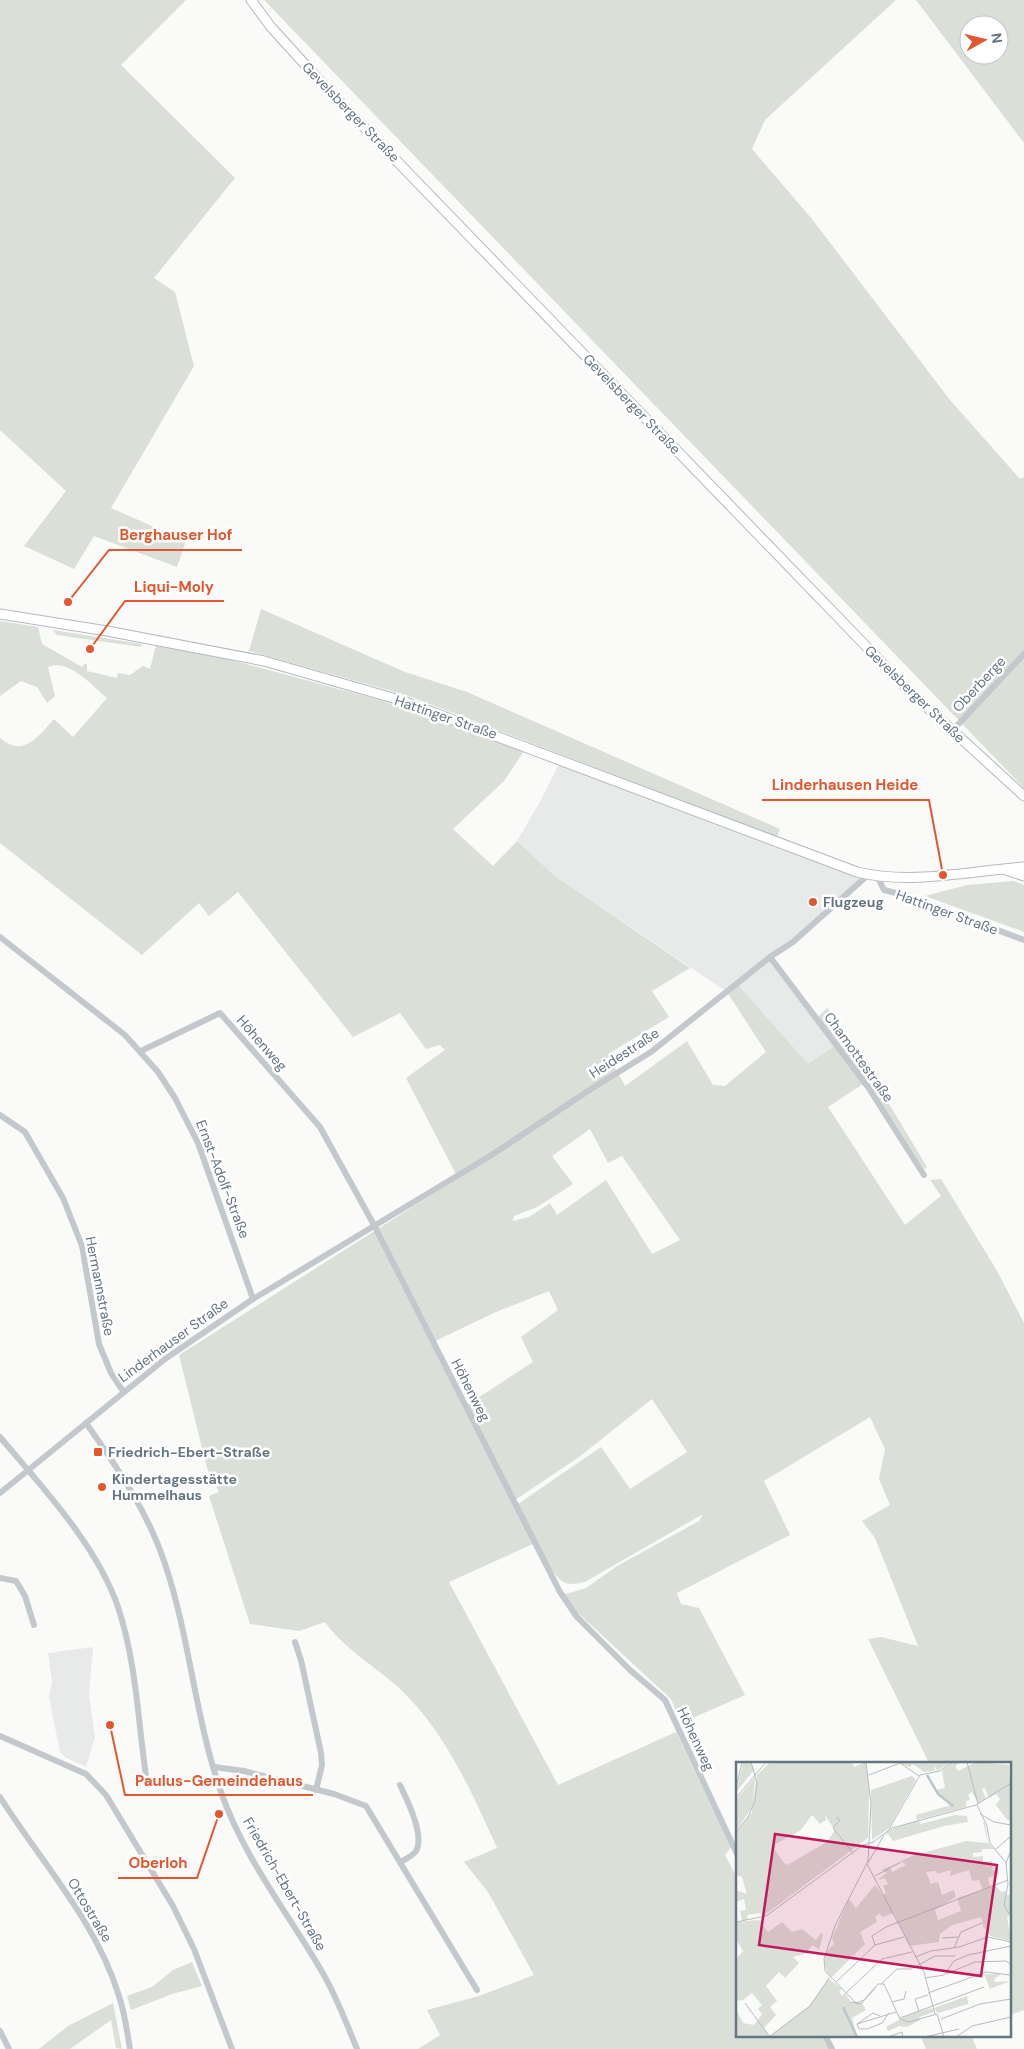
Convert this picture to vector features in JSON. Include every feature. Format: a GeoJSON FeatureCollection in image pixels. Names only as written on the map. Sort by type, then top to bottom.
{"type":"FeatureCollection","features":[{"type":"Feature","properties":{"kind":"main road","name":"Gevelsberger Straße"},"geometry":{"type":"LineString","coordinates":[[251,0],[277,34],[329,91],[868,649],[952,731],[1024,796]]}},
{"type":"Feature","properties":{"kind":"main road","name":"Hattinger Straße"},"geometry":{"type":"LineString","coordinates":[[0,614],[107,631],[264,662],[375,693],[587,769],[841,868],[872,876],[943,876],[1004,869],[1023,869]]}},
{"type":"Feature","properties":{"kind":"street","name":"Oberberge"},"geometry":{"type":"LineString","coordinates":[[952,731],[1024,654]]}},
{"type":"Feature","properties":{"kind":"street","name":"Hattinger Straße"},"geometry":{"type":"LineString","coordinates":[[872,876],[884,890],[916,899],[1024,940]]}},
{"type":"Feature","properties":{"kind":"street","name":"Heidestraße"},"geometry":{"type":"LineString","coordinates":[[374,1225],[490,1156],[651,1052],[770,957],[793,942],[872,876]]}},
{"type":"Feature","properties":{"kind":"street","name":"Ernst-Adolf-Straße"},"geometry":{"type":"LineString","coordinates":[[0,937],[125,1035],[141,1051],[174,1098],[198,1143],[253,1299]]}},
{"type":"Feature","properties":{"kind":"street","name":"Chamottestraße"},"geometry":{"type":"LineString","coordinates":[[770,957],[868,1087],[924,1175]]}},
{"type":"Feature","properties":{"kind":"street","name":"Höhenweg"},"geometry":{"type":"LineString","coordinates":[[141,1051],[220,1013],[320,1127],[374,1225],[560,1592],[576,1617],[630,1670],[664,1700],[736,1852]]}},
{"type":"Feature","properties":{"kind":"street","name":"Hermannstraße"},"geometry":{"type":"LineString","coordinates":[[0,1115],[25,1132],[63,1198],[82,1246],[99,1344],[111,1373],[124,1391]]}},
{"type":"Feature","properties":{"kind":"street","name":"Linderhauser Straße"},"geometry":{"type":"LineString","coordinates":[[0,1493],[164,1359],[253,1299],[374,1225]]}},
{"type":"Feature","properties":{"kind":"street","name":"Friedrich-Ebert-Straße"},"geometry":{"type":"LineString","coordinates":[[86,1422],[132,1491],[164,1562],[180,1618],[214,1767],[226,1805],[244,1841],[328,1983],[357,2049]]}},
{"type":"Feature","properties":{"kind":"street"},"geometry":{"type":"LineString","coordinates":[[0,1436],[80,1538],[100,1569],[117,1606],[126,1635],[137,1699],[147,1783]]}},
{"type":"Feature","properties":{"kind":"street"},"geometry":{"type":"LineString","coordinates":[[0,1578],[16,1581],[21,1588],[34,1625]]}},
{"type":"Feature","properties":{"kind":"street"},"geometry":{"type":"LineString","coordinates":[[294,1642],[301,1660],[321,1753],[322,1765],[316,1790]]}},
{"type":"Feature","properties":{"kind":"street"},"geometry":{"type":"LineString","coordinates":[[0,1736],[80,1771],[101,1788],[173,1906],[208,1980],[232,2049]]}},
{"type":"Feature","properties":{"kind":"street"},"geometry":{"type":"LineString","coordinates":[[214,1767],[244,1771],[349,1798],[366,1806],[477,1990]]}},
{"type":"Feature","properties":{"kind":"street"},"geometry":{"type":"LineString","coordinates":[[400,1785],[412,1810],[418,1844],[415,1852],[400,1863]]}},
{"type":"Feature","properties":{"kind":"street","name":"Ottostraße"},"geometry":{"type":"LineString","coordinates":[[0,1797],[27,1840],[70,1898],[99,1948],[120,1997],[130,2049]]}},
{"type":"Feature","properties":{"kind":"street"},"geometry":{"type":"LineString","coordinates":[[0,2031],[9,2049]]}},
{"type":"Feature","properties":{"kind":"street"},"geometry":{"type":"LineString","coordinates":[[826,2036],[832,2049]]}},
{"type":"Feature","properties":{"kind":"shaded area"},"geometry":{"type":"Polygon","coordinates":[[[0,0],[186,0],[121,65],[235,178],[154,278],[175,292],[194,366],[111,508],[186,541],[177,567],[94,536],[74,569],[24,546],[66,491],[0,430],[0,0]]]}},
{"type":"Feature","properties":{"kind":"shaded area"},"geometry":{"type":"Polygon","coordinates":[[[264,0],[896,0],[765,120],[752,149],[812,219],[950,400],[1020,479],[1024,477],[1024,788],[264,0]]]}},
{"type":"Feature","properties":{"kind":"shaded area"},"geometry":{"type":"Polygon","coordinates":[[[916,0],[1024,0],[1024,143],[965,65],[1009,65],[1009,15],[959,15],[959,57],[916,0]]]}},
{"type":"Feature","properties":{"kind":"shaded area"},"geometry":{"type":"Polygon","coordinates":[[[261,609],[405,672],[467,692],[780,829],[777,837],[406,695],[249,651],[261,609]]]}},
{"type":"Feature","properties":{"kind":"shaded area"},"geometry":{"type":"Polygon","coordinates":[[[0,621],[38,627],[42,644],[82,667],[84,664],[87,664],[87,671],[117,678],[118,673],[130,675],[143,666],[150,669],[156,645],[224,658],[383,701],[524,751],[504,781],[453,829],[493,866],[517,841],[555,876],[690,968],[652,991],[669,1017],[608,1054],[625,1086],[687,1041],[713,1085],[725,1086],[766,1052],[727,992],[737,984],[808,1064],[836,1045],[863,1084],[828,1107],[905,1225],[941,1196],[930,1180],[941,1179],[996,1269],[1024,1323],[1024,2010],[1012,2014],[1012,1762],[929,1762],[868,1639],[881,1637],[918,1646],[875,1538],[862,1521],[890,1505],[879,1479],[885,1449],[870,1417],[764,1481],[790,1535],[677,1593],[681,1604],[699,1608],[745,1695],[681,1723],[671,1699],[578,1613],[563,1595],[586,1588],[617,1566],[699,1521],[703,1514],[585,1582],[571,1584],[559,1579],[545,1560],[518,1504],[601,1447],[630,1489],[687,1452],[652,1399],[579,1457],[512,1502],[533,1544],[449,1582],[558,1785],[676,1732],[731,1847],[725,1855],[736,1876],[736,2036],[824,2036],[831,2049],[418,2049],[440,2035],[427,2010],[479,1996],[534,1975],[488,1892],[464,1862],[497,1848],[467,1784],[443,1742],[430,1722],[399,1688],[341,1641],[325,1622],[299,1631],[250,1624],[209,1496],[219,1492],[207,1468],[179,1355],[458,1178],[406,1078],[445,1050],[440,1045],[426,1049],[400,1013],[353,1037],[238,892],[209,916],[199,903],[142,955],[0,843],[0,738],[8,744],[23,746],[36,738],[54,719],[73,737],[107,698],[80,675],[64,666],[48,667],[55,696],[47,703],[37,687],[21,681],[0,696],[0,621]],[[590,1129],[552,1156],[573,1184],[537,1207],[514,1216],[513,1221],[529,1217],[550,1203],[557,1215],[606,1180],[652,1254],[680,1240],[622,1156],[608,1163],[590,1129]],[[549,1291],[496,1312],[435,1341],[467,1405],[533,1362],[521,1337],[558,1310],[549,1291]]]}},
{"type":"Feature","properties":{"kind":"shaded area"},"geometry":{"type":"Polygon","coordinates":[[[53,630],[142,644],[141,647],[57,635],[53,630]]]}},
{"type":"Feature","properties":{"kind":"shaded area"},"geometry":{"type":"Polygon","coordinates":[[[559,764],[857,877],[862,881],[793,942],[770,957],[836,1045],[808,1065],[737,985],[727,992],[555,876],[517,841],[559,764]]]}},
{"type":"Feature","properties":{"kind":"shaded area"},"geometry":{"type":"Polygon","coordinates":[[[1013,881],[1024,885],[1024,932],[925,896],[967,885],[1013,881]]]}},
{"type":"Feature","properties":{"kind":"shaded area"},"geometry":{"type":"Polygon","coordinates":[[[827,1008],[832,1013],[826,1017],[877,1084],[927,1167],[924,1169],[868,1082],[818,1017],[827,1008]]]}},
{"type":"Feature","properties":{"kind":"shaded area"},"geometry":{"type":"Polygon","coordinates":[[[93,1647],[89,1694],[95,1737],[86,1767],[65,1757],[60,1752],[49,1697],[52,1682],[48,1653],[93,1647]]]}},
{"type":"Feature","properties":{"kind":"shaded area"},"geometry":{"type":"Polygon","coordinates":[[[192,1962],[202,1986],[172,1994],[131,2010],[127,1996],[152,1987],[173,1970],[192,1962]]]}},
{"type":"Feature","properties":{"kind":"shaded area"},"geometry":{"type":"Polygon","coordinates":[[[113,2003],[122,2049],[116,2048],[111,2020],[70,2049],[39,2049],[68,2026],[113,2003]]]}},
{"type":"Feature","properties":{"kind":"shaded area"},"geometry":{"type":"Polygon","coordinates":[[[920,2036],[971,2036],[977,2049],[926,2049],[920,2036]]]}},
{"type":"Feature","properties":{"kind":"place","name":"Berghauser Hof"},"geometry":{"type":"Point","coordinates":[68,602]}},
{"type":"Feature","properties":{"kind":"place","name":"Liqui-Moly"},"geometry":{"type":"Point","coordinates":[90,649]}},
{"type":"Feature","properties":{"kind":"place","name":"Linderhausen Heide"},"geometry":{"type":"Point","coordinates":[943,875]}},
{"type":"Feature","properties":{"kind":"place","name":"Flugzeug"},"geometry":{"type":"Point","coordinates":[813,902]}},
{"type":"Feature","properties":{"kind":"place","name":"Friedrich-Ebert-Straße"},"geometry":{"type":"Point","coordinates":[98,1452]}},
{"type":"Feature","properties":{"kind":"place","name":"Kindertagesstätte Hummelhaus"},"geometry":{"type":"Point","coordinates":[102,1487]}},
{"type":"Feature","properties":{"kind":"place","name":"Paulus-Gemeindehaus"},"geometry":{"type":"Point","coordinates":[110,1725]}},
{"type":"Feature","properties":{"kind":"place","name":"Oberloh"},"geometry":{"type":"Point","coordinates":[219,1814]}}]}
